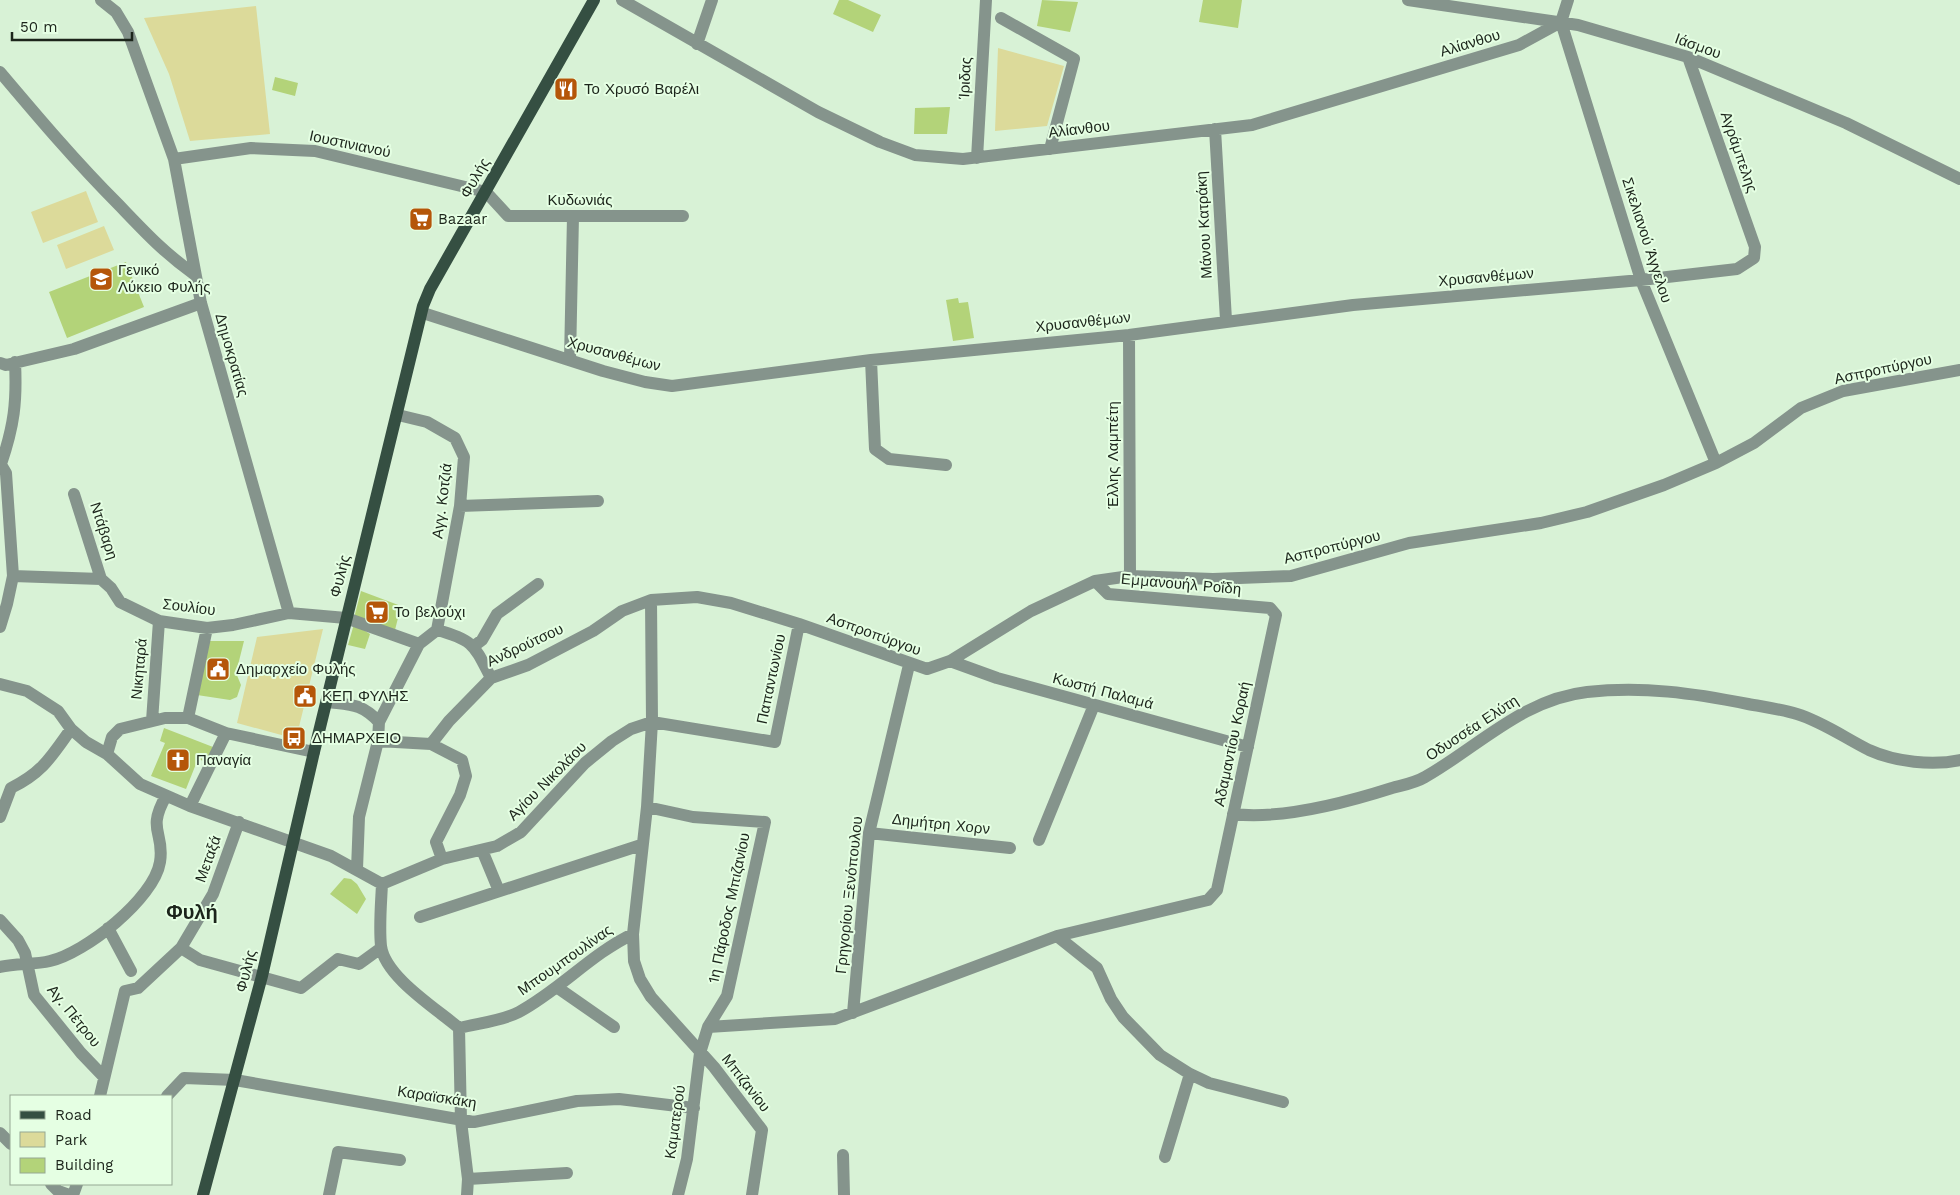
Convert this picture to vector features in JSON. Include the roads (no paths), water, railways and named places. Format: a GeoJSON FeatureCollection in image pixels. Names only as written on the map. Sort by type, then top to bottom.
{"type":"FeatureCollection","features":[{"type":"Feature","properties":{"kind":"main road","name":"Φυλής"},"geometry":{"type":"LineString","coordinates":[[203,1195],[262,976],[346,618],[430,289],[594,0]]}},
{"type":"Feature","properties":{"kind":"street","name":"Δημοκρατίας"},"geometry":{"type":"LineString","coordinates":[[101,0],[116,12],[128,32],[174,159],[194,274],[201,303],[288,614]]}},
{"type":"Feature","properties":{"kind":"street","name":"Αλίανθου"},"geometry":{"type":"LineString","coordinates":[[622,0],[818,112],[880,142],[915,155],[963,159],[1252,125],[1519,46],[1561,22]]}},
{"type":"Feature","properties":{"kind":"street"},"geometry":{"type":"LineString","coordinates":[[697,44],[712,0]]}},
{"type":"Feature","properties":{"kind":"street","name":"Ίριδας"},"geometry":{"type":"LineString","coordinates":[[977,158],[986,0]]}},
{"type":"Feature","properties":{"kind":"street","name":"Ιάσμου"},"geometry":{"type":"LineString","coordinates":[[1408,0],[1578,25],[1688,57],[1846,123],[1960,179]]}},
{"type":"Feature","properties":{"kind":"street"},"geometry":{"type":"LineString","coordinates":[[1561,22],[1568,0]]}},
{"type":"Feature","properties":{"kind":"street"},"geometry":{"type":"LineString","coordinates":[[1001,18],[1074,59],[1050,148]]}},
{"type":"Feature","properties":{"kind":"street","name":"Σικελιανού Άγγελου"},"geometry":{"type":"LineString","coordinates":[[1561,22],[1641,280],[1716,463]]}},
{"type":"Feature","properties":{"kind":"street","name":"Αγράμπελης"},"geometry":{"type":"LineString","coordinates":[[1688,57],[1755,247],[1754,258]]}},
{"type":"Feature","properties":{"kind":"street"},"geometry":{"type":"LineString","coordinates":[[0,72],[27,106],[115,202],[167,255],[194,274]]}},
{"type":"Feature","properties":{"kind":"street","name":"Μάνου Κατράκη"},"geometry":{"type":"LineString","coordinates":[[1216,129],[1226,320]]}},
{"type":"Feature","properties":{"kind":"street","name":"Ιουστινιανού"},"geometry":{"type":"LineString","coordinates":[[174,159],[251,148],[315,151],[486,192]]}},
{"type":"Feature","properties":{"kind":"street","name":"Κυδωνιάς"},"geometry":{"type":"LineString","coordinates":[[486,192],[508,216],[683,216]]}},
{"type":"Feature","properties":{"kind":"street"},"geometry":{"type":"LineString","coordinates":[[570,360],[573,216]]}},
{"type":"Feature","properties":{"kind":"street","name":"Χρυσανθέμων"},"geometry":{"type":"LineString","coordinates":[[423,312],[570,360],[645,382],[672,386],[871,360],[1129,334],[1353,305],[1641,280],[1737,269],[1754,258]]}},
{"type":"Feature","properties":{"kind":"street"},"geometry":{"type":"LineString","coordinates":[[0,362],[6,365],[74,349],[201,303]]}},
{"type":"Feature","properties":{"kind":"street","name":"Έλλης Λαμπέτη"},"geometry":{"type":"LineString","coordinates":[[1129,334],[1130,576]]}},
{"type":"Feature","properties":{"kind":"street"},"geometry":{"type":"LineString","coordinates":[[871,360],[875,449],[889,460],[946,465]]}},
{"type":"Feature","properties":{"kind":"street"},"geometry":{"type":"LineString","coordinates":[[0,627],[8,604],[13,576],[6,550],[4,503],[6,473],[1,463],[15,419],[17,392],[16,362]]}},
{"type":"Feature","properties":{"kind":"street","name":"Ασπροπύργου"},"geometry":{"type":"LineString","coordinates":[[651,600],[697,597],[731,603],[799,624],[927,669],[950,662],[1031,611],[1095,581],[1130,576],[1213,580],[1291,576],[1409,543],[1541,523],[1587,512],[1664,485],[1716,463],[1754,443],[1801,408],[1843,391],[1960,370]]}},
{"type":"Feature","properties":{"kind":"street","name":"Αγγ. Κοτζιά"},"geometry":{"type":"LineString","coordinates":[[398,415],[427,422],[455,438],[464,457],[460,506],[437,630]]}},
{"type":"Feature","properties":{"kind":"street","name":"Ντάβαρη"},"geometry":{"type":"LineString","coordinates":[[74,494],[101,579]]}},
{"type":"Feature","properties":{"kind":"street"},"geometry":{"type":"LineString","coordinates":[[460,506],[598,501]]}},
{"type":"Feature","properties":{"kind":"street"},"geometry":{"type":"LineString","coordinates":[[13,576],[101,579]]}},
{"type":"Feature","properties":{"kind":"street","name":"Σουλίου"},"geometry":{"type":"LineString","coordinates":[[101,579],[112,588],[120,602],[159,621],[207,628],[288,614],[346,618],[419,644]]}},
{"type":"Feature","properties":{"kind":"street","name":"Εμμανουήλ Ροΐδη"},"geometry":{"type":"LineString","coordinates":[[1095,581],[1108,594],[1270,608]]}},
{"type":"Feature","properties":{"kind":"street"},"geometry":{"type":"LineString","coordinates":[[474,646],[482,640],[497,614],[538,584]]}},
{"type":"Feature","properties":{"kind":"street","name":"Ανδρούτσου"},"geometry":{"type":"LineString","coordinates":[[431,744],[449,721],[491,678],[528,665],[594,631],[622,611],[651,600]]}},
{"type":"Feature","properties":{"kind":"street","name":"Μπιζανίου"},"geometry":{"type":"LineString","coordinates":[[651,600],[652,722],[646,807],[633,934],[634,961],[640,979],[650,998],[720,1075],[762,1130],[752,1195]]}},
{"type":"Feature","properties":{"kind":"street","name":"Αδαμαντίου Κοραή"},"geometry":{"type":"LineString","coordinates":[[1057,936],[1208,900],[1217,890],[1276,615],[1270,608]]}},
{"type":"Feature","properties":{"kind":"street","name":"Νικηταρά"},"geometry":{"type":"LineString","coordinates":[[152,720],[159,621]]}},
{"type":"Feature","properties":{"kind":"street","name":"Παπαντωνίου"},"geometry":{"type":"LineString","coordinates":[[775,742],[799,624]]}},
{"type":"Feature","properties":{"kind":"street"},"geometry":{"type":"LineString","coordinates":[[188,718],[207,628]]}},
{"type":"Feature","properties":{"kind":"street"},"geometry":{"type":"LineString","coordinates":[[357,869],[359,817],[378,741],[379,722],[419,644],[437,630],[462,637],[474,646],[491,678]]}},
{"type":"Feature","properties":{"kind":"street","name":"Κωστή Παλαμά"},"geometry":{"type":"LineString","coordinates":[[950,662],[997,678],[1248,747]]}},
{"type":"Feature","properties":{"kind":"street","name":"Γρηγορίου Ξενόπουλου"},"geometry":{"type":"LineString","coordinates":[[853,1013],[869,833],[910,664]]}},
{"type":"Feature","properties":{"kind":"street"},"geometry":{"type":"LineString","coordinates":[[0,684],[26,691],[58,711],[71,729],[86,742],[107,754],[140,784],[190,806],[331,856],[382,884],[381,948],[395,975],[459,1028],[461,1120],[468,1179],[467,1195]]}},
{"type":"Feature","properties":{"kind":"street","name":"Οδυσσέα Ελύτη"},"geometry":{"type":"LineString","coordinates":[[1233,814],[1256,817],[1350,802],[1422,779],[1516,716],[1548,701],[1585,692],[1642,688],[1700,694],[1796,714],[1829,728],[1871,751],[1904,760],[1946,763],[1960,760]]}},
{"type":"Feature","properties":{"kind":"street"},"geometry":{"type":"LineString","coordinates":[[327,702],[357,706],[368,710],[379,722]]}},
{"type":"Feature","properties":{"kind":"street"},"geometry":{"type":"LineString","coordinates":[[1039,840],[1094,705]]}},
{"type":"Feature","properties":{"kind":"street"},"geometry":{"type":"LineString","coordinates":[[107,754],[112,737],[120,729],[152,720],[188,718],[226,733],[314,752]]}},
{"type":"Feature","properties":{"kind":"street","name":"Αγίου Νικολάου"},"geometry":{"type":"LineString","coordinates":[[382,884],[442,859],[497,846],[521,832],[585,763],[612,741],[631,729],[652,722],[775,742]]}},
{"type":"Feature","properties":{"kind":"street"},"geometry":{"type":"LineString","coordinates":[[0,817],[6,788],[32,778],[46,765],[71,729]]}},
{"type":"Feature","properties":{"kind":"street"},"geometry":{"type":"LineString","coordinates":[[190,806],[226,733]]}},
{"type":"Feature","properties":{"kind":"street"},"geometry":{"type":"LineString","coordinates":[[378,741],[431,744],[462,760],[466,776],[460,795],[436,842],[442,859]]}},
{"type":"Feature","properties":{"kind":"street"},"geometry":{"type":"LineString","coordinates":[[0,967],[50,961],[86,945],[134,907],[155,875],[160,861],[155,825],[158,810],[166,796]]}},
{"type":"Feature","properties":{"kind":"street","name":"1η Πάροδος Μπιζανίου"},"geometry":{"type":"LineString","coordinates":[[646,807],[693,817],[764,822],[726,996],[708,1027],[700,1053]]}},
{"type":"Feature","properties":{"kind":"street","name":"Μεταξά"},"geometry":{"type":"LineString","coordinates":[[104,1077],[125,991],[138,988],[181,948],[212,894],[239,822]]}},
{"type":"Feature","properties":{"kind":"street","name":"Δημήτρη Χορν"},"geometry":{"type":"LineString","coordinates":[[869,833],[1010,848]]}},
{"type":"Feature","properties":{"kind":"street"},"geometry":{"type":"LineString","coordinates":[[420,917],[460,906],[499,891],[641,845]]}},
{"type":"Feature","properties":{"kind":"street"},"geometry":{"type":"LineString","coordinates":[[482,850],[499,891]]}},
{"type":"Feature","properties":{"kind":"street","name":"Αγ. Πέτρου"},"geometry":{"type":"LineString","coordinates":[[0,920],[26,952],[26,963],[34,995],[81,1053],[104,1077]]}},
{"type":"Feature","properties":{"kind":"street"},"geometry":{"type":"LineString","coordinates":[[108,928],[131,971]]}},
{"type":"Feature","properties":{"kind":"street","name":"Μπουμπουλίνας"},"geometry":{"type":"LineString","coordinates":[[459,1028],[517,1014],[558,988],[615,942],[633,934]]}},
{"type":"Feature","properties":{"kind":"street"},"geometry":{"type":"LineString","coordinates":[[708,1027],[835,1019],[1057,936],[1097,968],[1111,999],[1123,1016],[1160,1054],[1190,1074],[1209,1083],[1283,1102]]}},
{"type":"Feature","properties":{"kind":"street"},"geometry":{"type":"LineString","coordinates":[[181,948],[200,960],[301,988],[338,959],[359,964],[381,948]]}},
{"type":"Feature","properties":{"kind":"street"},"geometry":{"type":"LineString","coordinates":[[558,988],[614,1027]]}},
{"type":"Feature","properties":{"kind":"street","name":"Καματερού"},"geometry":{"type":"LineString","coordinates":[[678,1195],[688,1159],[700,1053]]}},
{"type":"Feature","properties":{"kind":"street"},"geometry":{"type":"LineString","coordinates":[[1165,1157],[1190,1074]]}},
{"type":"Feature","properties":{"kind":"street"},"geometry":{"type":"LineString","coordinates":[[100,1095],[104,1077]]}},
{"type":"Feature","properties":{"kind":"street","name":"Καραϊσκάκη"},"geometry":{"type":"LineString","coordinates":[[169,1095],[184,1078],[235,1080],[474,1122],[577,1100],[619,1099],[694,1108]]}},
{"type":"Feature","properties":{"kind":"street"},"geometry":{"type":"LineString","coordinates":[[0,1133],[10,1143]]}},
{"type":"Feature","properties":{"kind":"street"},"geometry":{"type":"LineString","coordinates":[[328,1195],[338,1152],[400,1160]]}},
{"type":"Feature","properties":{"kind":"street"},"geometry":{"type":"LineString","coordinates":[[843,1155],[844,1195]]}},
{"type":"Feature","properties":{"kind":"street"},"geometry":{"type":"LineString","coordinates":[[468,1179],[567,1173]]}},
{"type":"Feature","properties":{"kind":"street"},"geometry":{"type":"LineString","coordinates":[[61,1192],[75,1185]]}},
{"type":"Feature","properties":{"kind":"place","name":"Το Χρυσό Βαρέλι"},"geometry":{"type":"Point","coordinates":[566,89]}},
{"type":"Feature","properties":{"kind":"place","name":"Bazaar"},"geometry":{"type":"Point","coordinates":[421,219]}},
{"type":"Feature","properties":{"kind":"place","name":"Γενικό Λύκειο Φυλής"},"geometry":{"type":"Point","coordinates":[101,279]}},
{"type":"Feature","properties":{"kind":"place","name":"Το βελούχι"},"geometry":{"type":"Point","coordinates":[377,612]}},
{"type":"Feature","properties":{"kind":"place","name":"Δημαρχείο Φυλής"},"geometry":{"type":"Point","coordinates":[218,669]}},
{"type":"Feature","properties":{"kind":"place","name":"ΚΕΠ ΦΥΛΗΣ"},"geometry":{"type":"Point","coordinates":[305,696]}},
{"type":"Feature","properties":{"kind":"place","name":"ΔΗΜΑΡΧΕΙΟ"},"geometry":{"type":"Point","coordinates":[294,738]}},
{"type":"Feature","properties":{"kind":"place","name":"Παναγία"},"geometry":{"type":"Point","coordinates":[178,760]}},
{"type":"Feature","properties":{"kind":"district","name":"Φυλή"},"geometry":{"type":"Point","coordinates":[192,912]}}]}
